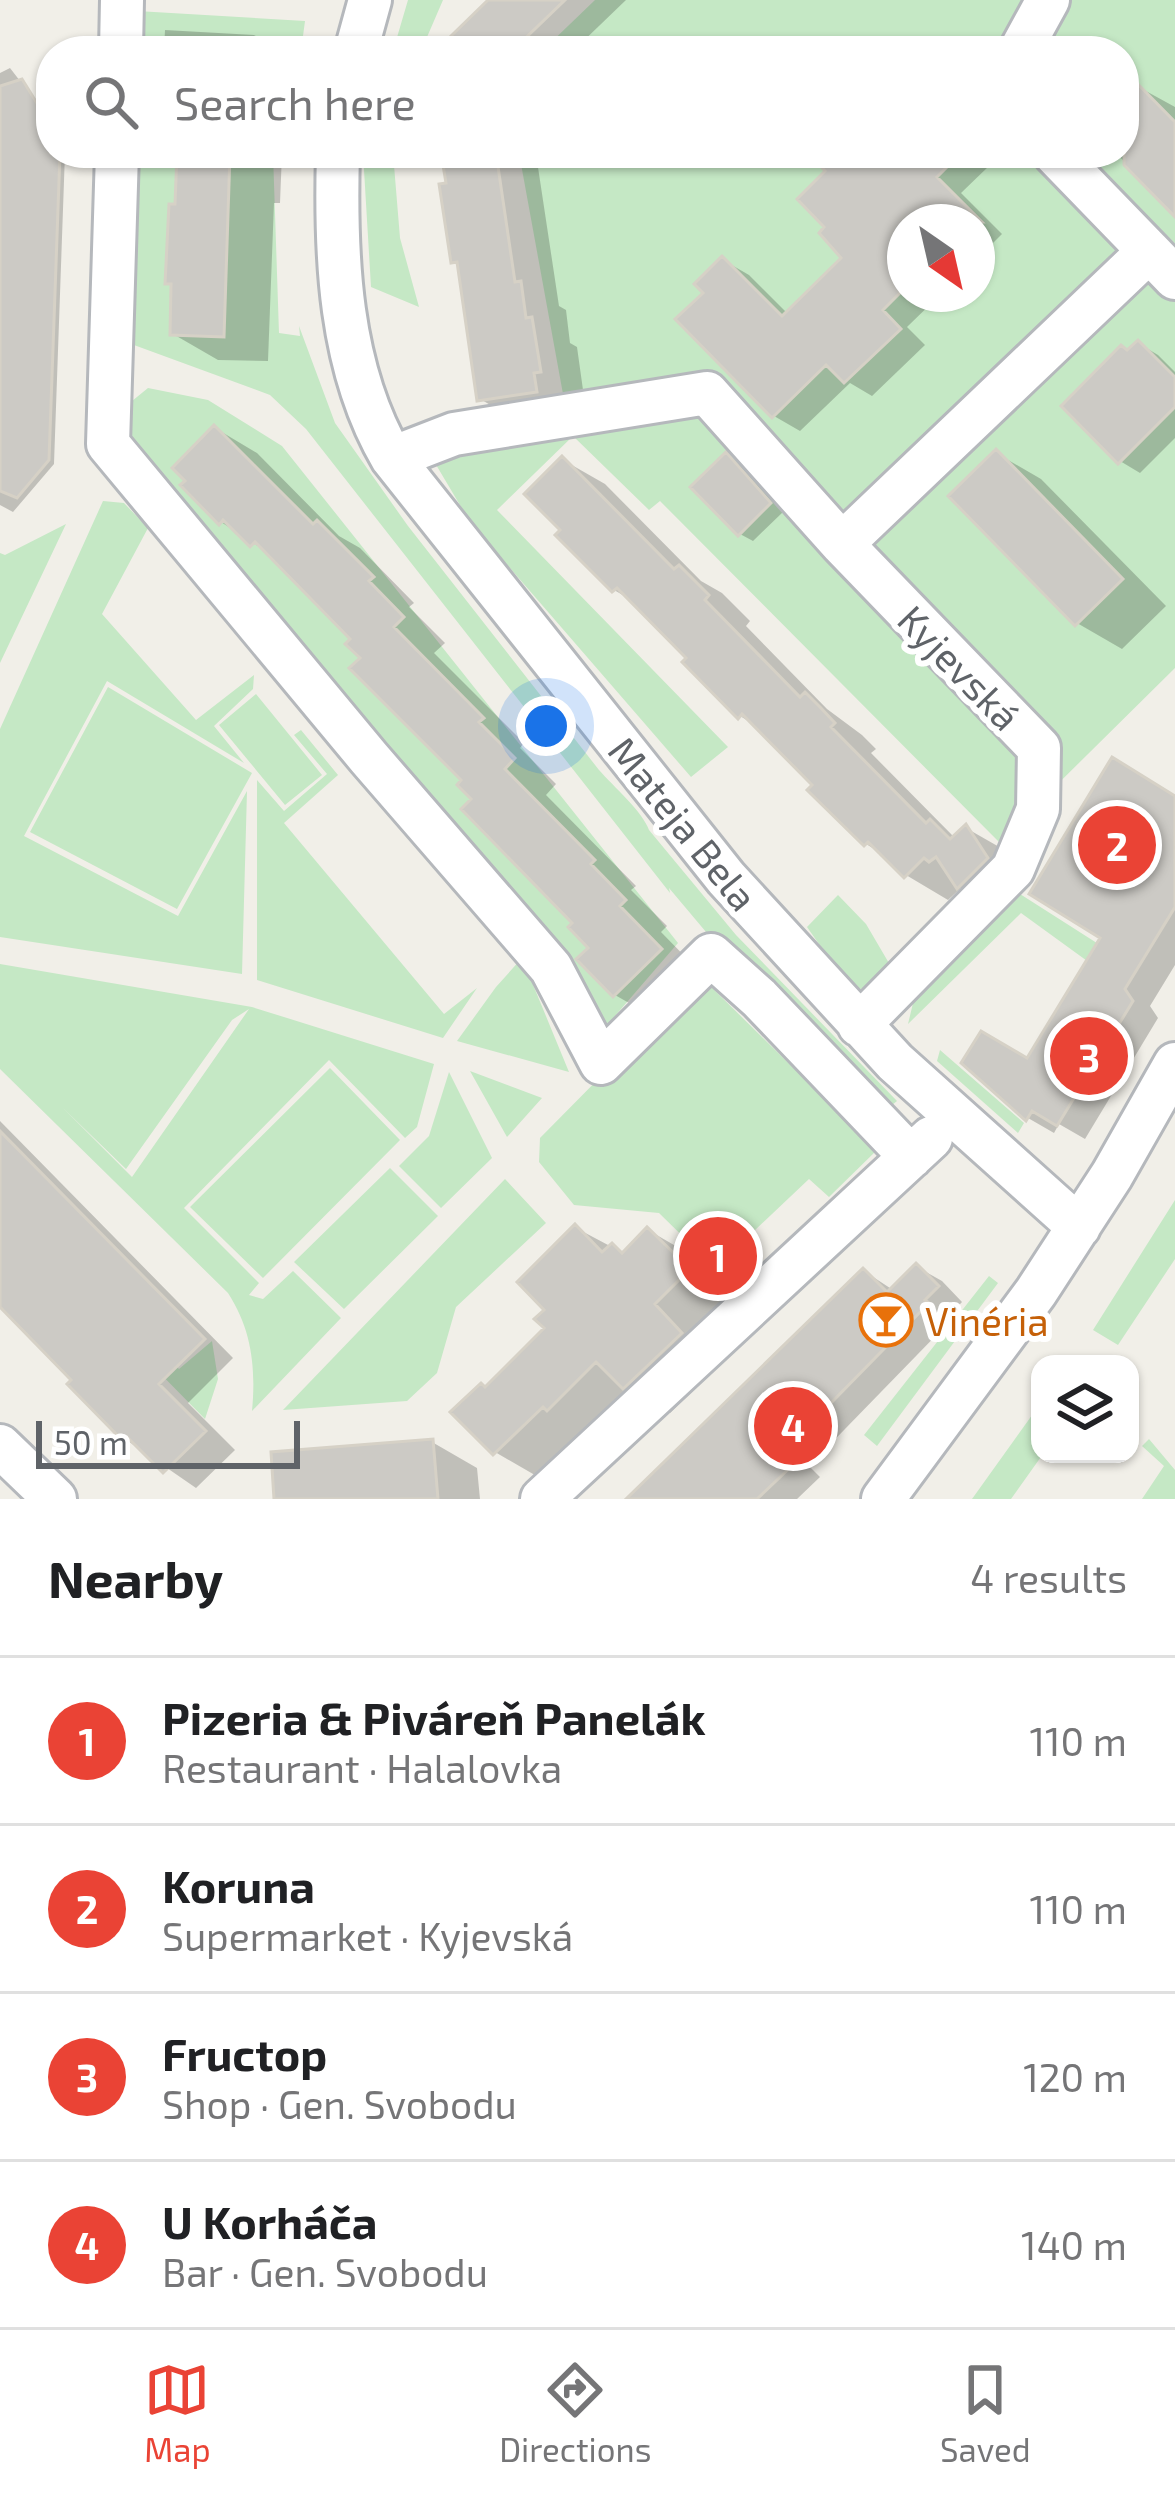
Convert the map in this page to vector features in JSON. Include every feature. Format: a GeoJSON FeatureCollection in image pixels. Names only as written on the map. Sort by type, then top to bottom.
{"type":"FeatureCollection","features":[{"type":"Feature","properties":{"kind":"street"},"geometry":{"type":"LineString","coordinates":[[121,36],[122,0]]}},
{"type":"Feature","properties":{"kind":"street"},"geometry":{"type":"LineString","coordinates":[[360,36],[370,0]]}},
{"type":"Feature","properties":{"kind":"street"},"geometry":{"type":"LineString","coordinates":[[1028,36],[1048,0]]}},
{"type":"Feature","properties":{"kind":"street"},"geometry":{"type":"LineString","coordinates":[[117,168],[108,444],[551,968],[602,1063],[711,955],[759,998],[911,1157]]}},
{"type":"Feature","properties":{"kind":"street","name":"Mateja Bela"},"geometry":{"type":"LineString","coordinates":[[338,168],[344,320],[369,419],[392,458],[726,878],[859,1025],[1078,1227]]}},
{"type":"Feature","properties":{"kind":"street"},"geometry":{"type":"LineString","coordinates":[[842,544],[1162,265],[1068,168]]}},
{"type":"Feature","properties":{"kind":"street","name":"Kyjevská"},"geometry":{"type":"LineString","coordinates":[[392,458],[454,434],[706,394],[842,544],[1039,748],[1038,809],[1013,869],[859,1025]]}},
{"type":"Feature","properties":{"kind":"street"},"geometry":{"type":"LineString","coordinates":[[883,1499],[1036,1292],[1175,1064]]}},
{"type":"Feature","properties":{"kind":"street"},"geometry":{"type":"LineString","coordinates":[[542,1499],[953,1116]]}},
{"type":"Feature","properties":{"kind":"street"},"geometry":{"type":"LineString","coordinates":[[0,1446],[55,1499]]}},
{"type":"Feature","properties":{"kind":"green space"},"geometry":{"type":"Polygon","coordinates":[[[408,0],[443,0],[427,36],[397,36],[408,0]]]}},
{"type":"Feature","properties":{"kind":"green space"},"geometry":{"type":"Polygon","coordinates":[[[595,0],[1175,0],[1175,668],[999,842],[660,501],[649,510],[573,436],[497,510],[728,747],[691,777],[470,522],[435,463],[565,405],[522,168],[1139,168],[1139,36],[558,36],[595,0]]]}},
{"type":"Feature","properties":{"kind":"green space"},"geometry":{"type":"Polygon","coordinates":[[[137,11],[305,21],[303,36],[136,36],[137,11]]]}},
{"type":"Feature","properties":{"kind":"green space"},"geometry":{"type":"Polygon","coordinates":[[[130,168],[274,168],[279,333],[300,336],[299,326],[335,423],[408,526],[599,770],[736,935],[897,1101],[881,1114],[722,951],[669,888],[670,893],[306,429],[270,395],[123,341],[130,168]]]}},
{"type":"Feature","properties":{"kind":"green space"},"geometry":{"type":"Polygon","coordinates":[[[364,168],[394,168],[400,238],[419,307],[371,287],[364,168]]]}},
{"type":"Feature","properties":{"kind":"green space"},"geometry":{"type":"Polygon","coordinates":[[[148,388],[208,400],[282,446],[678,943],[596,1038],[119,444],[121,410],[148,388]]]}},
{"type":"Feature","properties":{"kind":"green space"},"geometry":{"type":"Polygon","coordinates":[[[103,501],[124,503],[148,528],[102,614],[196,720],[254,675],[253,689],[214,726],[244,763],[107,681],[24,836],[178,916],[247,791],[242,974],[0,937],[0,729],[103,501]]]}},
{"type":"Feature","properties":{"kind":"green space"},"geometry":{"type":"Polygon","coordinates":[[[66,524],[0,663],[0,553],[5,555],[66,524]]]}},
{"type":"Feature","properties":{"kind":"green space"},"geometry":{"type":"Polygon","coordinates":[[[108,687],[252,773],[177,909],[30,832],[108,687]]]}},
{"type":"Feature","properties":{"kind":"green space"},"geometry":{"type":"Polygon","coordinates":[[[256,694],[322,775],[285,805],[219,725],[256,694]]]}},
{"type":"Feature","properties":{"kind":"green space"},"geometry":{"type":"Polygon","coordinates":[[[301,730],[338,775],[284,823],[444,1014],[477,988],[443,1038],[257,980],[257,780],[284,811],[327,774],[294,735],[301,730]]]}},
{"type":"Feature","properties":{"kind":"green space"},"geometry":{"type":"Polygon","coordinates":[[[1020,894],[1136,968],[1123,987],[1021,913],[908,1024],[914,999],[1020,894]]]}},
{"type":"Feature","properties":{"kind":"green space"},"geometry":{"type":"Polygon","coordinates":[[[838,895],[866,924],[893,970],[881,984],[852,991],[807,927],[838,895]]]}},
{"type":"Feature","properties":{"kind":"green space"},"geometry":{"type":"Polygon","coordinates":[[[522,958],[569,1072],[457,1041],[522,958]]]}},
{"type":"Feature","properties":{"kind":"green space"},"geometry":{"type":"Polygon","coordinates":[[[0,964],[252,1007],[434,1064],[417,1127],[405,1138],[329,1060],[184,1208],[259,1283],[249,1295],[263,1299],[293,1271],[341,1318],[252,1411],[250,1350],[228,1293],[0,1069],[0,964]],[[249,1009],[232,1020],[126,1169],[63,1108],[132,1177],[249,1009]]]}},
{"type":"Feature","properties":{"kind":"green space"},"geometry":{"type":"Polygon","coordinates":[[[700,976],[877,1150],[829,1197],[809,1179],[715,1268],[659,1213],[574,1205],[539,1162],[540,1138],[700,976]]]}},
{"type":"Feature","properties":{"kind":"green space"},"geometry":{"type":"Polygon","coordinates":[[[940,1050],[1024,1123],[1018,1133],[937,1061],[940,1050]]]}},
{"type":"Feature","properties":{"kind":"green space"},"geometry":{"type":"Polygon","coordinates":[[[330,1068],[400,1140],[263,1278],[190,1207],[330,1068]]]}},
{"type":"Feature","properties":{"kind":"green space"},"geometry":{"type":"Polygon","coordinates":[[[470,1071],[542,1098],[507,1137],[470,1071]]]}},
{"type":"Feature","properties":{"kind":"green space"},"geometry":{"type":"Polygon","coordinates":[[[449,1072],[492,1158],[441,1208],[399,1166],[429,1136],[449,1072]]]}},
{"type":"Feature","properties":{"kind":"green space"},"geometry":{"type":"Polygon","coordinates":[[[390,1168],[438,1216],[344,1309],[294,1262],[390,1168]]]}},
{"type":"Feature","properties":{"kind":"green space"},"geometry":{"type":"Polygon","coordinates":[[[505,1179],[546,1223],[456,1307],[437,1373],[407,1401],[283,1410],[505,1179]]]}},
{"type":"Feature","properties":{"kind":"green space"},"geometry":{"type":"Polygon","coordinates":[[[0,1187],[179,1369],[212,1341],[218,1379],[205,1419],[0,1211],[0,1187]]]}},
{"type":"Feature","properties":{"kind":"green space"},"geometry":{"type":"Polygon","coordinates":[[[1175,1200],[1175,1259],[1118,1345],[1093,1330],[1175,1200]]]}},
{"type":"Feature","properties":{"kind":"green space"},"geometry":{"type":"Polygon","coordinates":[[[989,1276],[998,1283],[877,1446],[864,1435],[989,1276]]]}},
{"type":"Feature","properties":{"kind":"green space"},"geometry":{"type":"Polygon","coordinates":[[[1031,1417],[1031,1463],[1037,1463],[1011,1499],[972,1499],[1031,1417]]]}},
{"type":"Feature","properties":{"kind":"green space"},"geometry":{"type":"Polygon","coordinates":[[[1149,1439],[1175,1470],[1175,1499],[1142,1499],[1164,1466],[1142,1446],[1149,1439]]]}},
{"type":"Feature","properties":{"kind":"building"},"geometry":{"type":"Polygon","coordinates":[[[488,0],[565,0],[528,36],[451,36],[488,0]]]}},
{"type":"Feature","properties":{"kind":"building"},"geometry":{"type":"Polygon","coordinates":[[[22,79],[36,102],[36,168],[59,168],[49,460],[17,498],[0,491],[0,86],[22,79]]]}},
{"type":"Feature","properties":{"kind":"building"},"geometry":{"type":"Polygon","coordinates":[[[1139,85],[1175,122],[1175,217],[1127,168],[1139,168],[1139,85]]]}},
{"type":"Feature","properties":{"kind":"building"},"geometry":{"type":"Polygon","coordinates":[[[176,168],[230,168],[224,337],[170,335],[171,284],[165,284],[169,204],[175,204],[176,168]]]}},
{"type":"Feature","properties":{"kind":"building"},"geometry":{"type":"Polygon","coordinates":[[[444,168],[498,168],[515,282],[521,281],[526,318],[532,317],[541,372],[534,373],[537,392],[477,401],[457,262],[451,263],[439,184],[446,183],[444,168]]]}},
{"type":"Feature","properties":{"kind":"building"},"geometry":{"type":"Polygon","coordinates":[[[822,168],[946,168],[937,177],[964,204],[887,204],[887,306],[883,310],[901,329],[844,383],[826,365],[772,418],[675,319],[703,293],[694,284],[722,256],[782,316],[841,258],[819,233],[824,227],[797,199],[825,171],[822,168]]]}},
{"type":"Feature","properties":{"kind":"building"},"geometry":{"type":"Polygon","coordinates":[[[1138,340],[1175,377],[1175,407],[1118,464],[1061,406],[1121,345],[1127,350],[1138,340]]]}},
{"type":"Feature","properties":{"kind":"building"},"geometry":{"type":"Polygon","coordinates":[[[214,425],[374,577],[369,581],[404,617],[394,627],[484,718],[479,722],[515,758],[505,769],[595,860],[591,864],[626,900],[620,906],[662,949],[613,997],[576,959],[588,948],[568,927],[572,923],[461,809],[471,799],[457,785],[461,780],[349,668],[360,658],[345,644],[350,639],[255,542],[250,547],[223,520],[219,525],[180,485],[185,481],[172,468],[214,425]]]}},
{"type":"Feature","properties":{"kind":"building"},"geometry":{"type":"Polygon","coordinates":[[[996,449],[1123,579],[1075,626],[948,496],[996,449]]]}},
{"type":"Feature","properties":{"kind":"building"},"geometry":{"type":"Polygon","coordinates":[[[726,452],[771,503],[738,536],[690,487],[726,452]]]}},
{"type":"Feature","properties":{"kind":"building"},"geometry":{"type":"Polygon","coordinates":[[[562,456],[674,569],[679,565],[709,595],[705,600],[800,697],[805,692],[820,707],[835,723],[831,727],[926,823],[930,819],[950,839],[966,824],[988,858],[957,889],[936,857],[929,862],[924,858],[904,878],[868,842],[864,846],[807,790],[812,785],[742,714],[738,719],[617,588],[612,592],[555,535],[560,530],[524,494],[562,456]]]}},
{"type":"Feature","properties":{"kind":"building"},"geometry":{"type":"Polygon","coordinates":[[[1112,757],[1175,796],[1175,907],[1125,989],[1133,1001],[1057,1126],[1032,1111],[1026,1121],[961,1063],[981,1031],[1027,1058],[1100,938],[1029,894],[1112,757]]]}},
{"type":"Feature","properties":{"kind":"building"},"geometry":{"type":"Polygon","coordinates":[[[0,1131],[205,1339],[159,1384],[206,1431],[163,1473],[127,1437],[123,1441],[67,1384],[71,1380],[0,1307],[0,1131]]]}},
{"type":"Feature","properties":{"kind":"building"},"geometry":{"type":"Polygon","coordinates":[[[575,1224],[602,1252],[612,1243],[622,1253],[647,1227],[690,1269],[655,1304],[682,1333],[623,1389],[596,1362],[493,1455],[450,1412],[481,1383],[485,1387],[544,1328],[534,1319],[544,1310],[517,1282],[575,1224]]]}},
{"type":"Feature","properties":{"kind":"building"},"geometry":{"type":"Polygon","coordinates":[[[916,1263],[939,1286],[925,1300],[929,1303],[785,1450],[797,1461],[757,1499],[626,1499],[863,1268],[887,1292],[916,1263]]]}},
{"type":"Feature","properties":{"kind":"building"},"geometry":{"type":"Polygon","coordinates":[[[433,1439],[438,1499],[274,1499],[271,1452],[433,1439]]]}},
{"type":"Feature","properties":{"kind":"place","name":"Koruna"},"geometry":{"type":"Point","coordinates":[1117,845]}},
{"type":"Feature","properties":{"kind":"place","name":"Fructop"},"geometry":{"type":"Point","coordinates":[1089,1056]}},
{"type":"Feature","properties":{"kind":"place","name":"Pizeria & Piváreň Panelák"},"geometry":{"type":"Point","coordinates":[718,1256]}},
{"type":"Feature","properties":{"kind":"place","name":"Vinéria"},"geometry":{"type":"Point","coordinates":[886,1320]}},
{"type":"Feature","properties":{"kind":"place","name":"U Korháča"},"geometry":{"type":"Point","coordinates":[793,1426]}}]}
